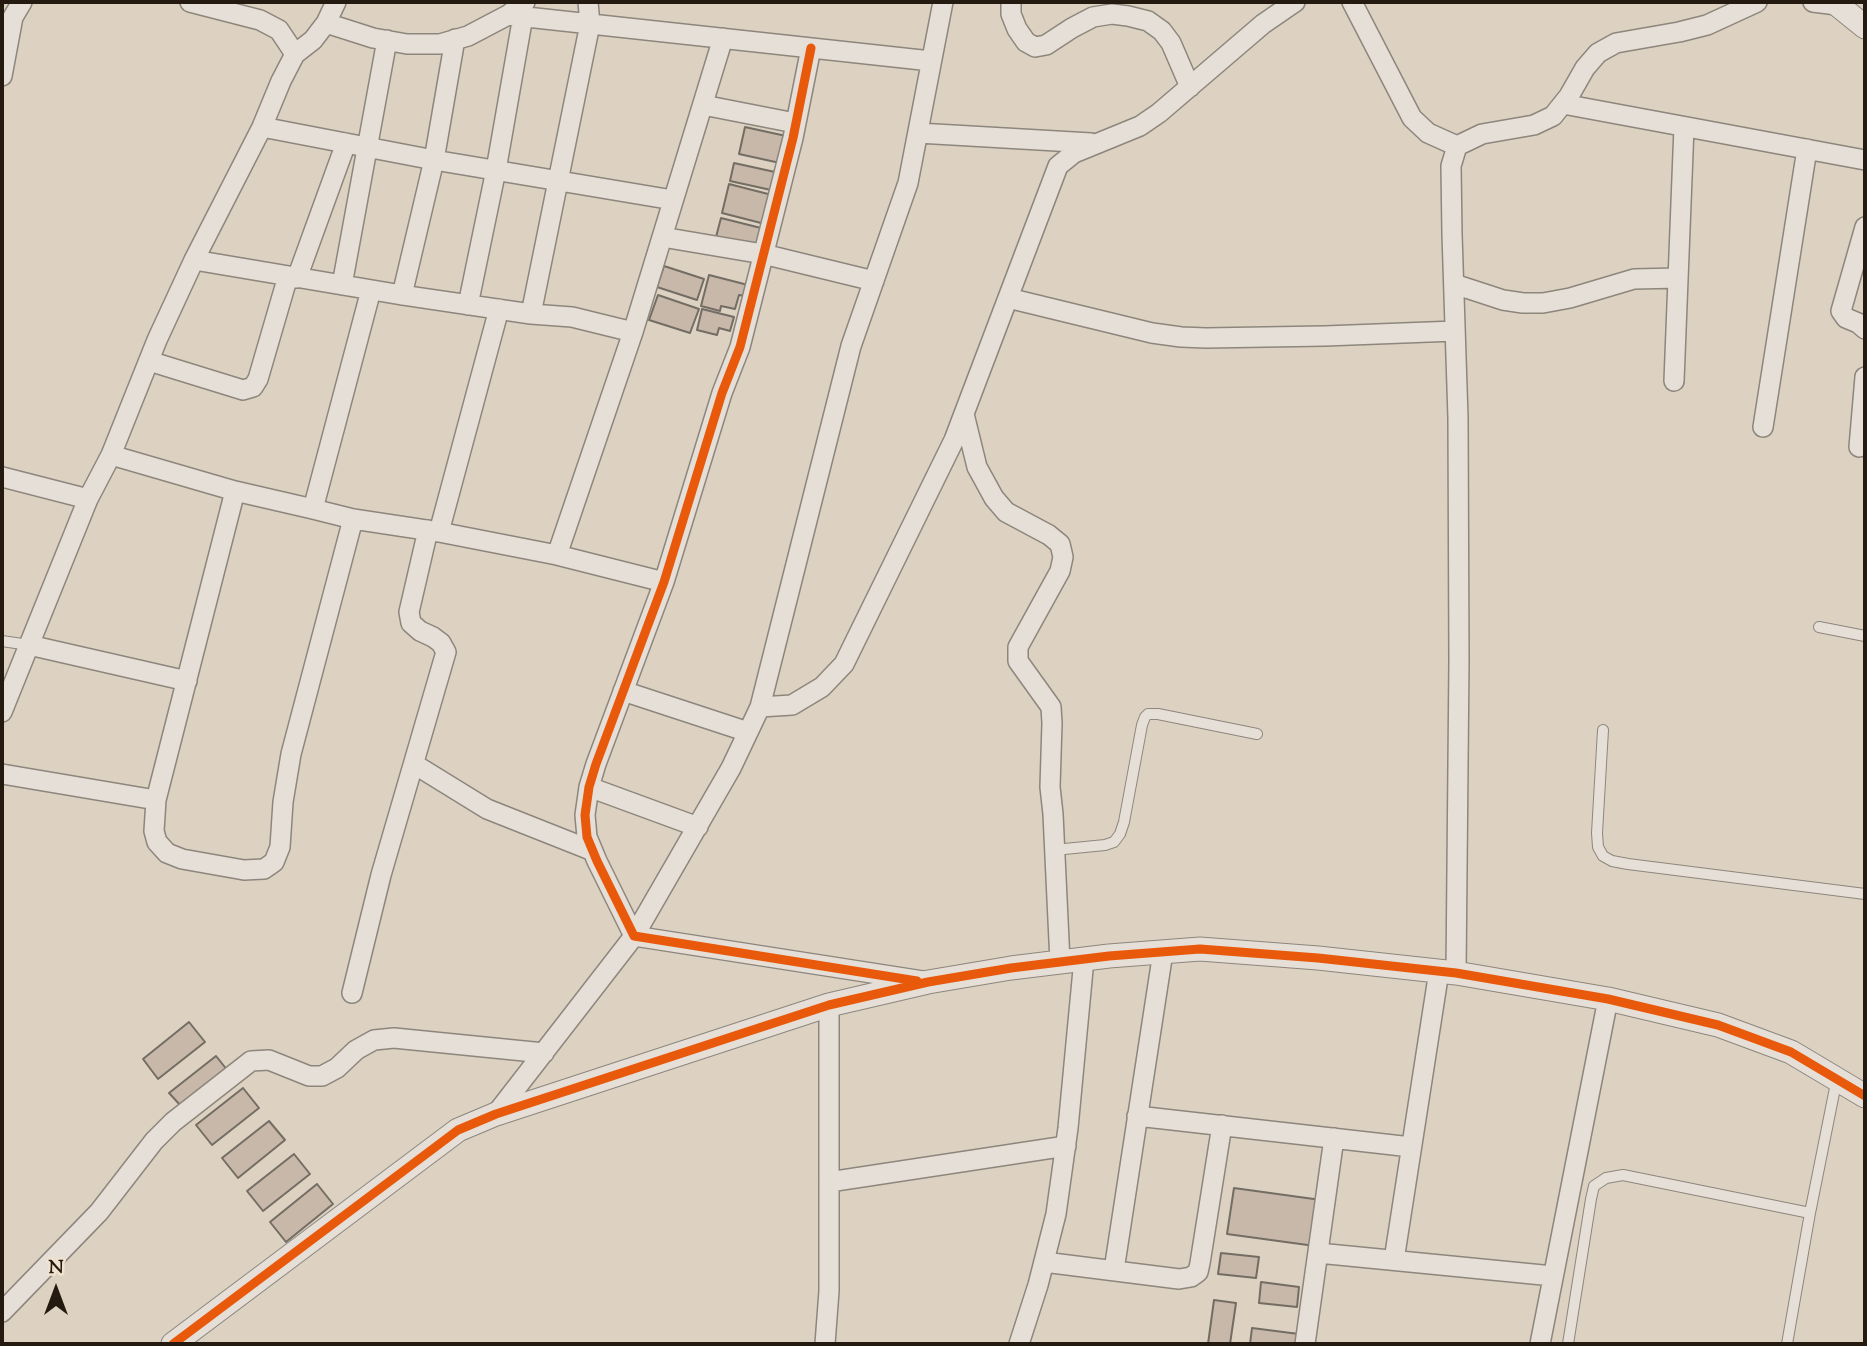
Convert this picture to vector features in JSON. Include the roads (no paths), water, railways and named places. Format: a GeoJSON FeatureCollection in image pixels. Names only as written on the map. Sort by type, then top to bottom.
{"type":"FeatureCollection","features":[{"type":"Feature","properties":{"kind":"street"},"geometry":{"type":"LineString","coordinates":[[2,76],[13,17],[22,2]]}},
{"type":"Feature","properties":{"kind":"street"},"geometry":{"type":"LineString","coordinates":[[190,2],[260,20],[279,30],[295,54]]}},
{"type":"Feature","properties":{"kind":"street"},"geometry":{"type":"LineString","coordinates":[[2,712],[88,499],[111,455],[194,260],[262,127],[295,54],[313,40],[326,23],[336,2]]}},
{"type":"Feature","properties":{"kind":"street"},"geometry":{"type":"LineString","coordinates":[[531,314],[590,24],[588,2]]}},
{"type":"Feature","properties":{"kind":"street"},"geometry":{"type":"LineString","coordinates":[[496,1114],[634,936],[731,768],[760,707],[851,346],[908,183],[943,2]]}},
{"type":"Feature","properties":{"kind":"street"},"geometry":{"type":"LineString","coordinates":[[1011,2],[1017,29],[1026,43],[1035,47],[1046,46],[1093,17],[1112,14],[1148,21],[1162,31],[1171,43],[1190,87]]}},
{"type":"Feature","properties":{"kind":"street"},"geometry":{"type":"LineString","coordinates":[[760,707],[792,705],[822,687],[844,664],[954,440],[1058,166],[1074,153],[1140,126],[1160,113],[1263,24],[1295,2]]}},
{"type":"Feature","properties":{"kind":"street"},"geometry":{"type":"LineString","coordinates":[[1352,2],[1412,118],[1428,133],[1457,146]]}},
{"type":"Feature","properties":{"kind":"street"},"geometry":{"type":"LineString","coordinates":[[1394,1261],[1411,1147],[1447,972],[1459,662],[1458,418],[1451,166],[1457,146],[1482,134],[1534,125],[1553,116],[1569,96],[1585,68],[1598,53],[1616,43],[1707,25],[1757,2]]}},
{"type":"Feature","properties":{"kind":"street"},"geometry":{"type":"LineString","coordinates":[[1813,2],[1836,4],[1865,27]]}},
{"type":"Feature","properties":{"kind":"street"},"geometry":{"type":"LineString","coordinates":[[326,23],[373,38],[407,44],[440,44],[468,36],[519,11],[590,24],[931,61]]}},
{"type":"Feature","properties":{"kind":"street"},"geometry":{"type":"LineString","coordinates":[[468,305],[495,170],[519,11]]}},
{"type":"Feature","properties":{"kind":"street"},"geometry":{"type":"LineString","coordinates":[[557,555],[633,332],[723,38]]}},
{"type":"Feature","properties":{"kind":"street"},"geometry":{"type":"LineString","coordinates":[[342,285],[387,40]]}},
{"type":"Feature","properties":{"kind":"street"},"geometry":{"type":"LineString","coordinates":[[402,295],[434,160],[456,40]]}},
{"type":"Feature","properties":{"kind":"street"},"geometry":{"type":"LineString","coordinates":[[634,936],[587,837],[585,815],[589,787],[664,582],[722,393],[740,347],[811,48]]}},
{"type":"Feature","properties":{"kind":"street"},"geometry":{"type":"LineString","coordinates":[[1563,104],[1865,160]]}},
{"type":"Feature","properties":{"kind":"street"},"geometry":{"type":"LineString","coordinates":[[703,105],[795,123]]}},
{"type":"Feature","properties":{"kind":"street"},"geometry":{"type":"LineString","coordinates":[[262,127],[434,160],[673,200]]}},
{"type":"Feature","properties":{"kind":"street"},"geometry":{"type":"LineString","coordinates":[[1674,381],[1684,127]]}},
{"type":"Feature","properties":{"kind":"street"},"geometry":{"type":"LineString","coordinates":[[918,133],[1095,144]]}},
{"type":"Feature","properties":{"kind":"street"},"geometry":{"type":"LineString","coordinates":[[149,361],[243,390],[253,387],[346,143]]}},
{"type":"Feature","properties":{"kind":"street"},"geometry":{"type":"LineString","coordinates":[[1763,427],[1807,149]]}},
{"type":"Feature","properties":{"kind":"street"},"geometry":{"type":"LineString","coordinates":[[1865,227],[1841,311],[1846,318],[1865,329]]}},
{"type":"Feature","properties":{"kind":"street"},"geometry":{"type":"LineString","coordinates":[[662,237],[763,254],[874,281]]}},
{"type":"Feature","properties":{"kind":"street"},"geometry":{"type":"LineString","coordinates":[[194,260],[402,295],[580,319],[633,332]]}},
{"type":"Feature","properties":{"kind":"street"},"geometry":{"type":"LineString","coordinates":[[1454,284],[1503,300],[1543,303],[1634,279],[1678,278]]}},
{"type":"Feature","properties":{"kind":"street"},"geometry":{"type":"LineString","coordinates":[[313,509],[370,290]]}},
{"type":"Feature","properties":{"kind":"street"},"geometry":{"type":"LineString","coordinates":[[1008,298],[1152,333],[1181,337],[1312,337],[1455,331]]}},
{"type":"Feature","properties":{"kind":"street"},"geometry":{"type":"LineString","coordinates":[[352,993],[381,875],[446,652],[441,643],[411,623],[409,612],[499,309]]}},
{"type":"Feature","properties":{"kind":"street"},"geometry":{"type":"LineString","coordinates":[[1859,447],[1865,377]]}},
{"type":"Feature","properties":{"kind":"street"},"geometry":{"type":"LineString","coordinates":[[964,414],[977,467],[994,498],[1006,512],[1049,535],[1060,544],[1063,557],[1060,571],[1018,647],[1018,661],[1051,707],[1050,787],[1060,962]]}},
{"type":"Feature","properties":{"kind":"street"},"geometry":{"type":"LineString","coordinates":[[111,455],[235,491],[353,519],[557,555],[664,582]]}},
{"type":"Feature","properties":{"kind":"street"},"geometry":{"type":"LineString","coordinates":[[2,477],[88,499]]}},
{"type":"Feature","properties":{"kind":"street"},"geometry":{"type":"LineString","coordinates":[[235,491],[156,800],[154,831],[157,842],[167,853],[181,859],[244,870],[264,869],[274,862],[280,847],[283,802],[291,754],[353,519]]}},
{"type":"Feature","properties":{"kind":"street"},"geometry":{"type":"LineString","coordinates":[[29,645],[187,681]]}},
{"type":"Feature","properties":{"kind":"street"},"geometry":{"type":"LineString","coordinates":[[623,691],[748,732]]}},
{"type":"Feature","properties":{"kind":"street"},"geometry":{"type":"LineString","coordinates":[[414,764],[487,808],[593,852]]}},
{"type":"Feature","properties":{"kind":"street"},"geometry":{"type":"LineString","coordinates":[[2,774],[156,800]]}},
{"type":"Feature","properties":{"kind":"street"},"geometry":{"type":"LineString","coordinates":[[589,787],[698,827]]}},
{"type":"Feature","properties":{"kind":"street"},"geometry":{"type":"LineString","coordinates":[[634,936],[928,982]]}},
{"type":"Feature","properties":{"kind":"street"},"geometry":{"type":"LineString","coordinates":[[173,1344],[458,1129],[829,1004],[928,982],[1011,968],[1199,950],[1318,958],[1447,972],[1608,999],[1718,1025],[1791,1052],[1865,1096]]}},
{"type":"Feature","properties":{"kind":"street"},"geometry":{"type":"LineString","coordinates":[[1114,1270],[1163,953]]}},
{"type":"Feature","properties":{"kind":"street"},"geometry":{"type":"LineString","coordinates":[[1020,1344],[1056,1214],[1066,1146],[1084,960]]}},
{"type":"Feature","properties":{"kind":"street"},"geometry":{"type":"LineString","coordinates":[[1539,1344],[1608,999]]}},
{"type":"Feature","properties":{"kind":"street"},"geometry":{"type":"LineString","coordinates":[[825,1344],[829,1291],[829,1004]]}},
{"type":"Feature","properties":{"kind":"street"},"geometry":{"type":"LineString","coordinates":[[2,1312],[99,1212],[154,1141],[173,1122],[251,1061],[270,1060],[309,1076],[322,1076],[337,1068],[356,1050],[373,1040],[394,1038],[544,1053]]}},
{"type":"Feature","properties":{"kind":"street"},"geometry":{"type":"LineString","coordinates":[[1137,1116],[1411,1147]]}},
{"type":"Feature","properties":{"kind":"street"},"geometry":{"type":"LineString","coordinates":[[1044,1262],[1179,1279],[1191,1278],[1198,1272],[1200,1263],[1222,1125]]}},
{"type":"Feature","properties":{"kind":"street"},"geometry":{"type":"LineString","coordinates":[[1306,1344],[1334,1138]]}},
{"type":"Feature","properties":{"kind":"street"},"geometry":{"type":"LineString","coordinates":[[829,1182],[1066,1146]]}},
{"type":"Feature","properties":{"kind":"street"},"geometry":{"type":"LineString","coordinates":[[1318,1253],[1553,1276]]}},
{"type":"Feature","properties":{"kind":"lane"},"geometry":{"type":"LineString","coordinates":[[1819,627],[1865,636]]}},
{"type":"Feature","properties":{"kind":"lane"},"geometry":{"type":"LineString","coordinates":[[2,641],[29,645]]}},
{"type":"Feature","properties":{"kind":"lane"},"geometry":{"type":"LineString","coordinates":[[1054,850],[1104,845],[1114,842],[1120,834],[1142,725],[1144,717],[1149,714],[1257,734]]}},
{"type":"Feature","properties":{"kind":"lane"},"geometry":{"type":"LineString","coordinates":[[1603,730],[1597,833],[1598,847],[1603,856],[1628,864],[1865,894]]}},
{"type":"Feature","properties":{"kind":"lane"},"geometry":{"type":"LineString","coordinates":[[1787,1344],[1837,1078]]}},
{"type":"Feature","properties":{"kind":"lane"},"geometry":{"type":"LineString","coordinates":[[1568,1344],[1591,1199],[1594,1186],[1606,1178],[1623,1175],[1810,1213]]}}]}
